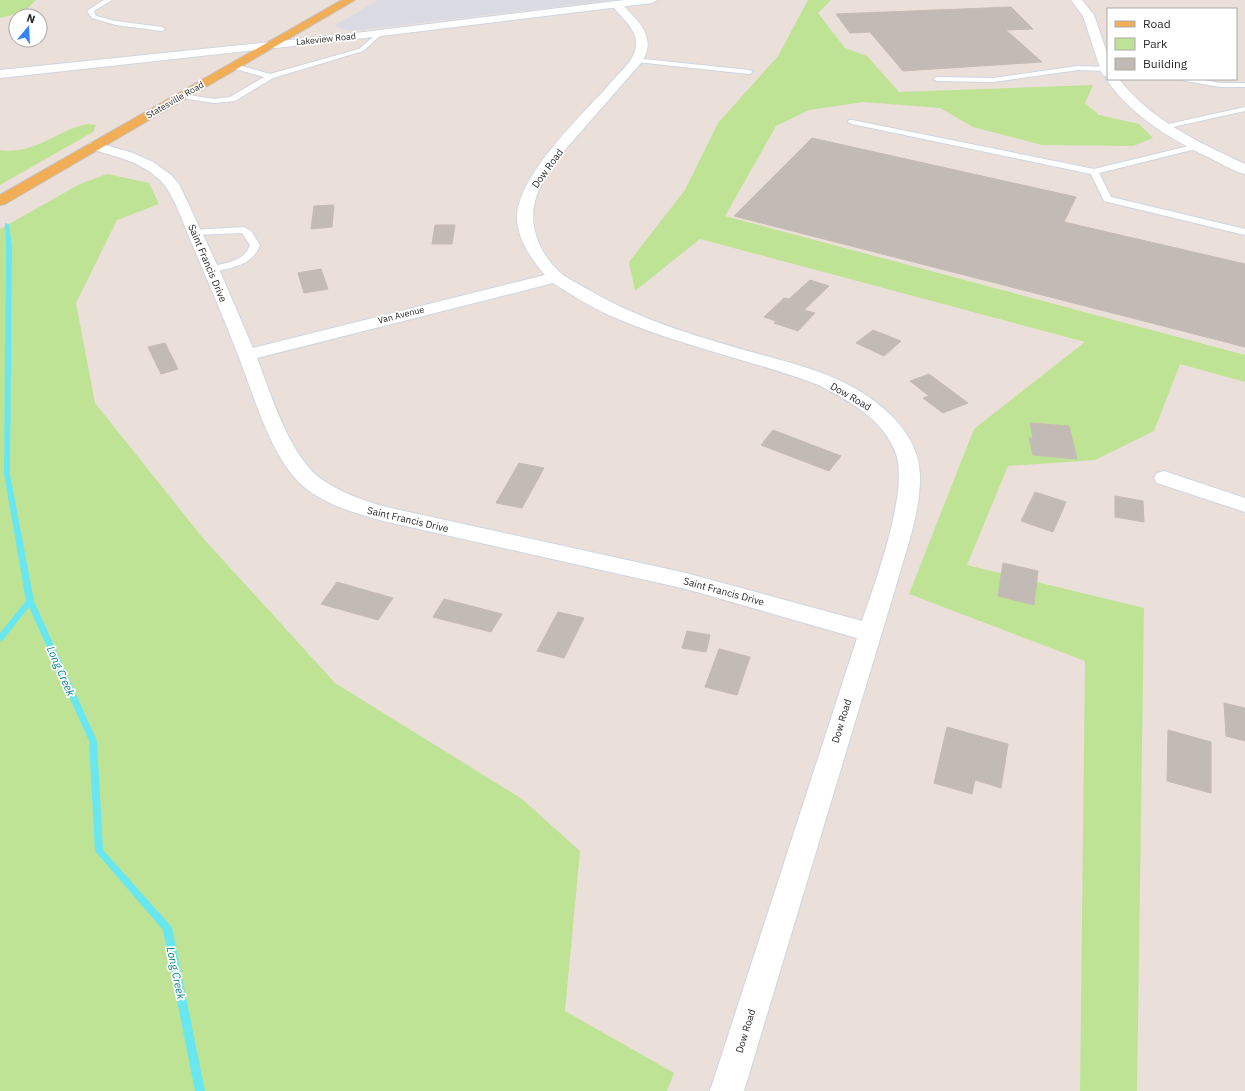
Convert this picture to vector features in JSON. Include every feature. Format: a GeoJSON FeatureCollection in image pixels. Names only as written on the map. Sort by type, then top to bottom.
{"type":"FeatureCollection","features":[{"type":"Feature","properties":{"kind":"main road","name":"Statesville Road"},"geometry":{"type":"LineString","coordinates":[[0,201],[350,0]]}},
{"type":"Feature","properties":{"kind":"street","name":"Lakeview Road"},"geometry":{"type":"LineString","coordinates":[[0,74],[380,33],[652,0]]}},
{"type":"Feature","properties":{"kind":"street"},"geometry":{"type":"LineString","coordinates":[[1076,0],[1088,16],[1107,68]]}},
{"type":"Feature","properties":{"kind":"street","name":"Dow Road"},"geometry":{"type":"LineString","coordinates":[[616,4],[630,20],[642,38],[643,44],[637,60],[549,162],[528,196],[525,211],[525,222],[529,237],[535,250],[556,277],[599,303],[627,316],[798,372],[843,389],[867,404],[886,421],[899,439],[908,458],[910,478],[905,508],[885,586],[869,632],[727,1091]]}},
{"type":"Feature","properties":{"kind":"street"},"geometry":{"type":"LineString","coordinates":[[1113,80],[1118,88],[1141,111],[1177,136],[1245,170]]}},
{"type":"Feature","properties":{"kind":"street","name":"Saint Francis Drive"},"geometry":{"type":"LineString","coordinates":[[96,146],[146,162],[158,169],[167,177],[180,197],[247,355],[275,429],[302,473],[315,485],[334,496],[383,514],[678,579],[869,632]]}},
{"type":"Feature","properties":{"kind":"street","name":"Van Avenue"},"geometry":{"type":"LineString","coordinates":[[247,355],[556,277]]}},
{"type":"Feature","properties":{"kind":"street"},"geometry":{"type":"LineString","coordinates":[[1164,478],[1245,505]]}},
{"type":"Feature","properties":{"kind":"lane"},"geometry":{"type":"LineString","coordinates":[[109,0],[90,11],[94,17],[116,23],[162,29]]}},
{"type":"Feature","properties":{"kind":"lane"},"geometry":{"type":"LineString","coordinates":[[182,96],[214,101],[232,99],[270,76],[361,50],[380,33]]}},
{"type":"Feature","properties":{"kind":"lane"},"geometry":{"type":"LineString","coordinates":[[637,60],[749,72]]}},
{"type":"Feature","properties":{"kind":"lane"},"geometry":{"type":"LineString","coordinates":[[235,66],[270,76]]}},
{"type":"Feature","properties":{"kind":"lane"},"geometry":{"type":"LineString","coordinates":[[936,80],[993,80],[1078,68],[1107,71]]}},
{"type":"Feature","properties":{"kind":"lane"},"geometry":{"type":"LineString","coordinates":[[1192,80],[1220,85],[1245,85]]}},
{"type":"Feature","properties":{"kind":"lane"},"geometry":{"type":"LineString","coordinates":[[1164,127],[1245,109]]}},
{"type":"Feature","properties":{"kind":"lane"},"geometry":{"type":"LineString","coordinates":[[852,122],[1094,172],[1197,146]]}},
{"type":"Feature","properties":{"kind":"lane"},"geometry":{"type":"LineString","coordinates":[[1094,172],[1108,199],[1245,232]]}},
{"type":"Feature","properties":{"kind":"lane"},"geometry":{"type":"LineString","coordinates":[[195,232],[244,230],[248,233],[255,245],[254,252],[246,259],[211,269]]}},
{"type":"Feature","properties":{"kind":"shaded area"},"geometry":{"type":"Polygon","coordinates":[[[378,0],[614,0],[350,31],[334,26],[378,0]]]}},
{"type":"Feature","properties":{"kind":"green space"},"geometry":{"type":"Polygon","coordinates":[[[0,0],[36,0],[28,8],[8,8],[8,16],[0,18],[0,0]]]}},
{"type":"Feature","properties":{"kind":"green space"},"geometry":{"type":"Polygon","coordinates":[[[808,0],[831,0],[818,13],[845,48],[867,56],[899,92],[1093,85],[1085,103],[1099,115],[1139,124],[1153,138],[1133,146],[1042,145],[973,127],[940,108],[864,102],[809,110],[776,126],[725,216],[1245,355],[1245,382],[1180,364],[1154,431],[1095,460],[1008,466],[967,565],[1144,608],[1137,1091],[1080,1091],[1085,661],[909,594],[974,429],[1085,342],[700,239],[635,291],[629,262],[685,190],[718,123],[778,56],[808,0]]]}},
{"type":"Feature","properties":{"kind":"green space"},"geometry":{"type":"Polygon","coordinates":[[[87,124],[96,125],[93,132],[0,185],[0,150],[18,150],[34,146],[71,129],[87,124]]]}},
{"type":"Feature","properties":{"kind":"green space"},"geometry":{"type":"Polygon","coordinates":[[[107,174],[149,183],[159,204],[117,220],[76,303],[95,403],[202,537],[335,683],[522,799],[580,851],[565,1011],[674,1073],[667,1091],[0,1091],[0,229],[80,184],[107,174]]]}},
{"type":"Feature","properties":{"kind":"building"},"geometry":{"type":"Polygon","coordinates":[[[1011,7],[1033,29],[1006,30],[1042,62],[903,71],[870,32],[850,33],[836,14],[1011,7]]]}},
{"type":"Feature","properties":{"kind":"building"},"geometry":{"type":"Polygon","coordinates":[[[812,138],[1076,197],[1064,222],[1245,264],[1245,347],[734,216],[812,138]]]}},
{"type":"Feature","properties":{"kind":"building"},"geometry":{"type":"Polygon","coordinates":[[[334,205],[332,227],[311,229],[314,206],[334,205]]]}},
{"type":"Feature","properties":{"kind":"building"},"geometry":{"type":"Polygon","coordinates":[[[435,225],[455,225],[452,244],[432,244],[435,225]]]}},
{"type":"Feature","properties":{"kind":"building"},"geometry":{"type":"Polygon","coordinates":[[[321,269],[328,289],[304,293],[298,273],[321,269]]]}},
{"type":"Feature","properties":{"kind":"building"},"geometry":{"type":"Polygon","coordinates":[[[810,280],[829,286],[804,310],[815,313],[798,331],[774,323],[776,321],[764,317],[784,298],[789,299],[810,280]]]}},
{"type":"Feature","properties":{"kind":"building"},"geometry":{"type":"Polygon","coordinates":[[[873,330],[901,341],[884,356],[856,343],[873,330]]]}},
{"type":"Feature","properties":{"kind":"building"},"geometry":{"type":"Polygon","coordinates":[[[165,343],[178,369],[161,374],[148,347],[165,343]]]}},
{"type":"Feature","properties":{"kind":"building"},"geometry":{"type":"Polygon","coordinates":[[[929,374],[968,403],[943,413],[923,398],[929,396],[910,381],[929,374]]]}},
{"type":"Feature","properties":{"kind":"building"},"geometry":{"type":"Polygon","coordinates":[[[1030,423],[1069,426],[1077,459],[1033,455],[1029,438],[1033,438],[1030,423]]]}},
{"type":"Feature","properties":{"kind":"building"},"geometry":{"type":"Polygon","coordinates":[[[773,430],[841,456],[829,471],[761,445],[773,430]]]}},
{"type":"Feature","properties":{"kind":"building"},"geometry":{"type":"Polygon","coordinates":[[[519,463],[544,468],[522,508],[496,503],[519,463]]]}},
{"type":"Feature","properties":{"kind":"building"},"geometry":{"type":"Polygon","coordinates":[[[1035,492],[1066,502],[1053,532],[1021,521],[1035,492]]]}},
{"type":"Feature","properties":{"kind":"building"},"geometry":{"type":"Polygon","coordinates":[[[1115,496],[1143,501],[1144,522],[1115,517],[1115,496]]]}},
{"type":"Feature","properties":{"kind":"building"},"geometry":{"type":"Polygon","coordinates":[[[1003,563],[1038,571],[1034,605],[998,596],[1003,563]]]}},
{"type":"Feature","properties":{"kind":"building"},"geometry":{"type":"Polygon","coordinates":[[[337,582],[393,598],[378,620],[321,604],[337,582]]]}},
{"type":"Feature","properties":{"kind":"building"},"geometry":{"type":"Polygon","coordinates":[[[444,599],[502,614],[491,632],[433,617],[444,599]]]}},
{"type":"Feature","properties":{"kind":"building"},"geometry":{"type":"Polygon","coordinates":[[[558,612],[584,618],[564,658],[537,651],[558,612]]]}},
{"type":"Feature","properties":{"kind":"building"},"geometry":{"type":"Polygon","coordinates":[[[687,631],[710,635],[706,652],[682,648],[687,631]]]}},
{"type":"Feature","properties":{"kind":"building"},"geometry":{"type":"Polygon","coordinates":[[[719,649],[750,657],[737,695],[705,687],[719,649]]]}},
{"type":"Feature","properties":{"kind":"building"},"geometry":{"type":"Polygon","coordinates":[[[1224,703],[1245,708],[1245,741],[1226,736],[1224,703]]]}},
{"type":"Feature","properties":{"kind":"building"},"geometry":{"type":"Polygon","coordinates":[[[947,727],[1008,744],[1001,788],[975,780],[972,794],[934,783],[947,727]]]}},
{"type":"Feature","properties":{"kind":"building"},"geometry":{"type":"Polygon","coordinates":[[[1168,730],[1211,742],[1211,793],[1167,781],[1168,730]]]}},
{"type":"Feature","properties":{"kind":"waterway","name":"Long Creek"},"geometry":{"type":"LineString","coordinates":[[7,224],[9,247],[7,474],[30,601]]}},
{"type":"Feature","properties":{"kind":"waterway"},"geometry":{"type":"LineString","coordinates":[[0,638],[30,601]]}},
{"type":"Feature","properties":{"kind":"waterway","name":"Long Creek"},"geometry":{"type":"LineString","coordinates":[[30,601],[93,741],[99,851],[167,928],[200,1091]]}}]}
